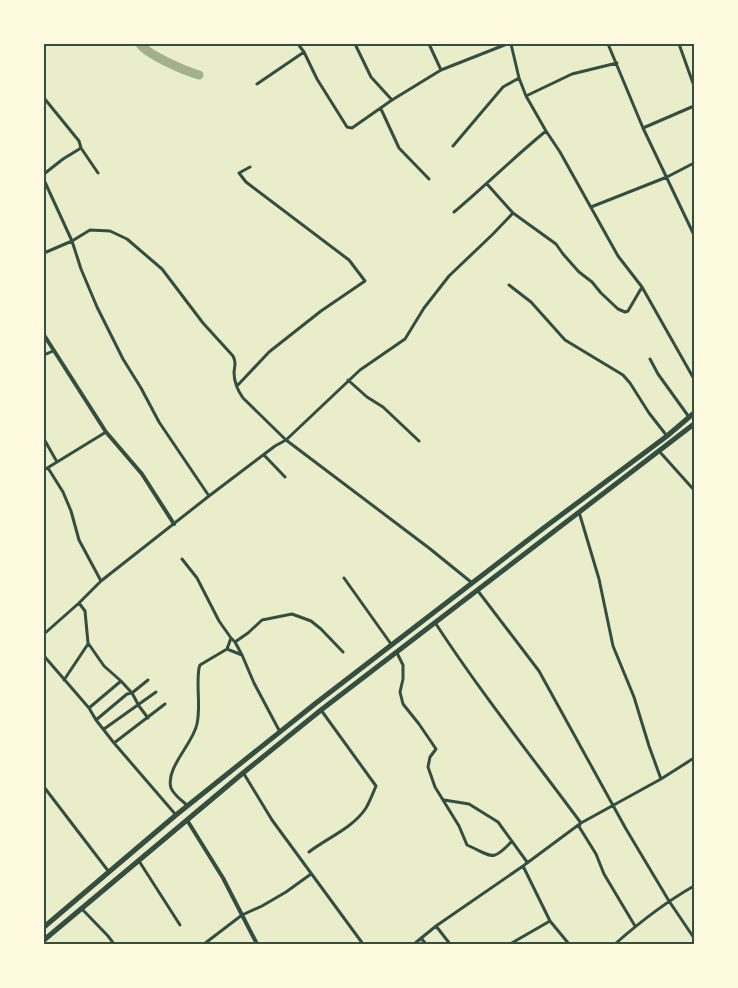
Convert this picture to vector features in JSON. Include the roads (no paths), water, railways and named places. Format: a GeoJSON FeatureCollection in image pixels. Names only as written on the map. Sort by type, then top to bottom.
{"type":"FeatureCollection","features":[{"type":"Feature","properties":{"kind":"highway"},"geometry":{"type":"LineString","coordinates":[[44,927],[176,815],[280,732],[692,415]]}},
{"type":"Feature","properties":{"kind":"highway"},"geometry":{"type":"LineString","coordinates":[[44,939],[321,710],[694,424]]}},
{"type":"Feature","properties":{"kind":"highway"},"geometry":{"type":"LineString","coordinates":[[208,789],[216,796]]}},
{"type":"Feature","properties":{"kind":"street"},"geometry":{"type":"LineString","coordinates":[[298,44],[347,127],[352,128],[441,70],[509,44],[526,96],[618,256],[642,287],[694,379]]}},
{"type":"Feature","properties":{"kind":"street"},"geometry":{"type":"LineString","coordinates":[[355,44],[371,77],[392,100]]}},
{"type":"Feature","properties":{"kind":"street"},"geometry":{"type":"LineString","coordinates":[[429,44],[441,70]]}},
{"type":"Feature","properties":{"kind":"street"},"geometry":{"type":"LineString","coordinates":[[608,44],[643,128],[694,235]]}},
{"type":"Feature","properties":{"kind":"street"},"geometry":{"type":"LineString","coordinates":[[679,44],[694,86]]}},
{"type":"Feature","properties":{"kind":"street"},"geometry":{"type":"LineString","coordinates":[[257,84],[304,52]]}},
{"type":"Feature","properties":{"kind":"street"},"geometry":{"type":"LineString","coordinates":[[526,96],[572,74],[617,63]]}},
{"type":"Feature","properties":{"kind":"street"},"geometry":{"type":"LineString","coordinates":[[453,146],[503,87],[519,78]]}},
{"type":"Feature","properties":{"kind":"street"},"geometry":{"type":"LineString","coordinates":[[44,98],[79,141],[81,148],[98,173]]}},
{"type":"Feature","properties":{"kind":"street"},"geometry":{"type":"LineString","coordinates":[[643,128],[694,106]]}},
{"type":"Feature","properties":{"kind":"street"},"geometry":{"type":"LineString","coordinates":[[381,109],[399,148],[429,179]]}},
{"type":"Feature","properties":{"kind":"street"},"geometry":{"type":"LineString","coordinates":[[454,212],[546,131]]}},
{"type":"Feature","properties":{"kind":"street"},"geometry":{"type":"LineString","coordinates":[[44,174],[81,148]]}},
{"type":"Feature","properties":{"kind":"street"},"geometry":{"type":"LineString","coordinates":[[591,207],[694,164]]}},
{"type":"Feature","properties":{"kind":"street"},"geometry":{"type":"LineString","coordinates":[[237,386],[269,352],[321,311],[365,281],[349,260],[246,182],[239,173],[250,167]]}},
{"type":"Feature","properties":{"kind":"street"},"geometry":{"type":"LineString","coordinates":[[44,180],[72,241],[97,307],[123,359],[159,422],[209,496]]}},
{"type":"Feature","properties":{"kind":"street"},"geometry":{"type":"LineString","coordinates":[[487,184],[513,213],[556,244],[579,272],[618,309],[628,311],[642,287]]}},
{"type":"Feature","properties":{"kind":"street"},"geometry":{"type":"LineString","coordinates":[[44,633],[101,581],[209,496],[286,440],[360,370],[405,339],[424,308],[449,276],[513,213]]}},
{"type":"Feature","properties":{"kind":"street"},"geometry":{"type":"LineString","coordinates":[[44,253],[90,230],[110,231],[127,239],[162,269],[203,323],[233,356],[234,375],[243,398],[286,440],[429,548],[472,584]]}},
{"type":"Feature","properties":{"kind":"street"},"geometry":{"type":"LineString","coordinates":[[509,285],[531,302],[565,340],[622,375],[667,436]]}},
{"type":"Feature","properties":{"kind":"street"},"geometry":{"type":"LineString","coordinates":[[44,335],[106,432],[142,474],[174,524]]}},
{"type":"Feature","properties":{"kind":"street"},"geometry":{"type":"LineString","coordinates":[[44,355],[53,351]]}},
{"type":"Feature","properties":{"kind":"street"},"geometry":{"type":"LineString","coordinates":[[650,359],[658,374],[692,415]]}},
{"type":"Feature","properties":{"kind":"street"},"geometry":{"type":"LineString","coordinates":[[348,380],[367,397],[383,407],[419,441]]}},
{"type":"Feature","properties":{"kind":"street"},"geometry":{"type":"LineString","coordinates":[[101,581],[79,540],[63,492],[46,469],[106,432]]}},
{"type":"Feature","properties":{"kind":"street"},"geometry":{"type":"LineString","coordinates":[[44,440],[57,462]]}},
{"type":"Feature","properties":{"kind":"street"},"geometry":{"type":"LineString","coordinates":[[659,451],[694,490]]}},
{"type":"Feature","properties":{"kind":"street"},"geometry":{"type":"LineString","coordinates":[[264,455],[285,477]]}},
{"type":"Feature","properties":{"kind":"street"},"geometry":{"type":"LineString","coordinates":[[579,512],[599,579],[613,646],[634,697],[662,779]]}},
{"type":"Feature","properties":{"kind":"street"},"geometry":{"type":"LineString","coordinates":[[183,559],[198,578],[219,621],[242,655],[280,732]]}},
{"type":"Feature","properties":{"kind":"street"},"geometry":{"type":"LineString","coordinates":[[344,578],[392,646]]}},
{"type":"Feature","properties":{"kind":"street"},"geometry":{"type":"LineString","coordinates":[[478,591],[539,671],[626,829],[694,938]]}},
{"type":"Feature","properties":{"kind":"street"},"geometry":{"type":"LineString","coordinates":[[79,603],[85,611],[88,644],[104,666],[132,693],[148,718]]}},
{"type":"Feature","properties":{"kind":"street"},"geometry":{"type":"LineString","coordinates":[[234,642],[262,620],[292,614],[311,621],[343,652]]}},
{"type":"Feature","properties":{"kind":"street"},"geometry":{"type":"LineString","coordinates":[[436,624],[580,824],[604,874],[635,926]]}},
{"type":"Feature","properties":{"kind":"street"},"geometry":{"type":"LineString","coordinates":[[188,806],[175,794],[171,787],[170,777],[194,735],[198,722],[198,668],[227,649],[231,638]]}},
{"type":"Feature","properties":{"kind":"street"},"geometry":{"type":"LineString","coordinates":[[64,680],[88,644]]}},
{"type":"Feature","properties":{"kind":"street"},"geometry":{"type":"LineString","coordinates":[[227,649],[242,655]]}},
{"type":"Feature","properties":{"kind":"street"},"geometry":{"type":"LineString","coordinates":[[397,653],[403,665],[400,692],[403,704],[420,724],[436,749],[430,757],[428,767],[435,787],[459,826],[467,845],[493,856],[500,854],[512,841]]}},
{"type":"Feature","properties":{"kind":"street"},"geometry":{"type":"LineString","coordinates":[[44,656],[176,815]]}},
{"type":"Feature","properties":{"kind":"street"},"geometry":{"type":"LineString","coordinates":[[96,720],[148,680]]}},
{"type":"Feature","properties":{"kind":"street"},"geometry":{"type":"LineString","coordinates":[[89,708],[121,681]]}},
{"type":"Feature","properties":{"kind":"street"},"geometry":{"type":"LineString","coordinates":[[104,729],[156,692]]}},
{"type":"Feature","properties":{"kind":"street"},"geometry":{"type":"LineString","coordinates":[[114,743],[165,704]]}},
{"type":"Feature","properties":{"kind":"street"},"geometry":{"type":"LineString","coordinates":[[309,852],[357,818],[365,809],[376,786],[321,710]]}},
{"type":"Feature","properties":{"kind":"street"},"geometry":{"type":"LineString","coordinates":[[414,945],[436,926],[580,824],[662,779],[694,758]]}},
{"type":"Feature","properties":{"kind":"street"},"geometry":{"type":"LineString","coordinates":[[243,773],[272,820],[363,945]]}},
{"type":"Feature","properties":{"kind":"street"},"geometry":{"type":"LineString","coordinates":[[44,787],[109,872]]}},
{"type":"Feature","properties":{"kind":"street"},"geometry":{"type":"LineString","coordinates":[[444,800],[469,804],[498,822],[527,862]]}},
{"type":"Feature","properties":{"kind":"street"},"geometry":{"type":"LineString","coordinates":[[187,820],[223,878],[257,945]]}},
{"type":"Feature","properties":{"kind":"street"},"geometry":{"type":"LineString","coordinates":[[139,861],[180,925]]}},
{"type":"Feature","properties":{"kind":"street"},"geometry":{"type":"LineString","coordinates":[[523,866],[550,921],[569,945]]}},
{"type":"Feature","properties":{"kind":"street"},"geometry":{"type":"LineString","coordinates":[[204,945],[242,915],[286,892],[311,874]]}},
{"type":"Feature","properties":{"kind":"street"},"geometry":{"type":"LineString","coordinates":[[615,945],[635,926],[694,886]]}},
{"type":"Feature","properties":{"kind":"street"},"geometry":{"type":"LineString","coordinates":[[80,908],[114,945]]}},
{"type":"Feature","properties":{"kind":"street"},"geometry":{"type":"LineString","coordinates":[[510,945],[550,921]]}},
{"type":"Feature","properties":{"kind":"street"},"geometry":{"type":"LineString","coordinates":[[436,926],[450,945]]}},
{"type":"Feature","properties":{"kind":"street"},"geometry":{"type":"LineString","coordinates":[[421,938],[426,945]]}},
{"type":"Feature","properties":{"kind":"waterway"},"geometry":{"type":"LineString","coordinates":[[140,44],[158,58],[199,75]]}}]}
